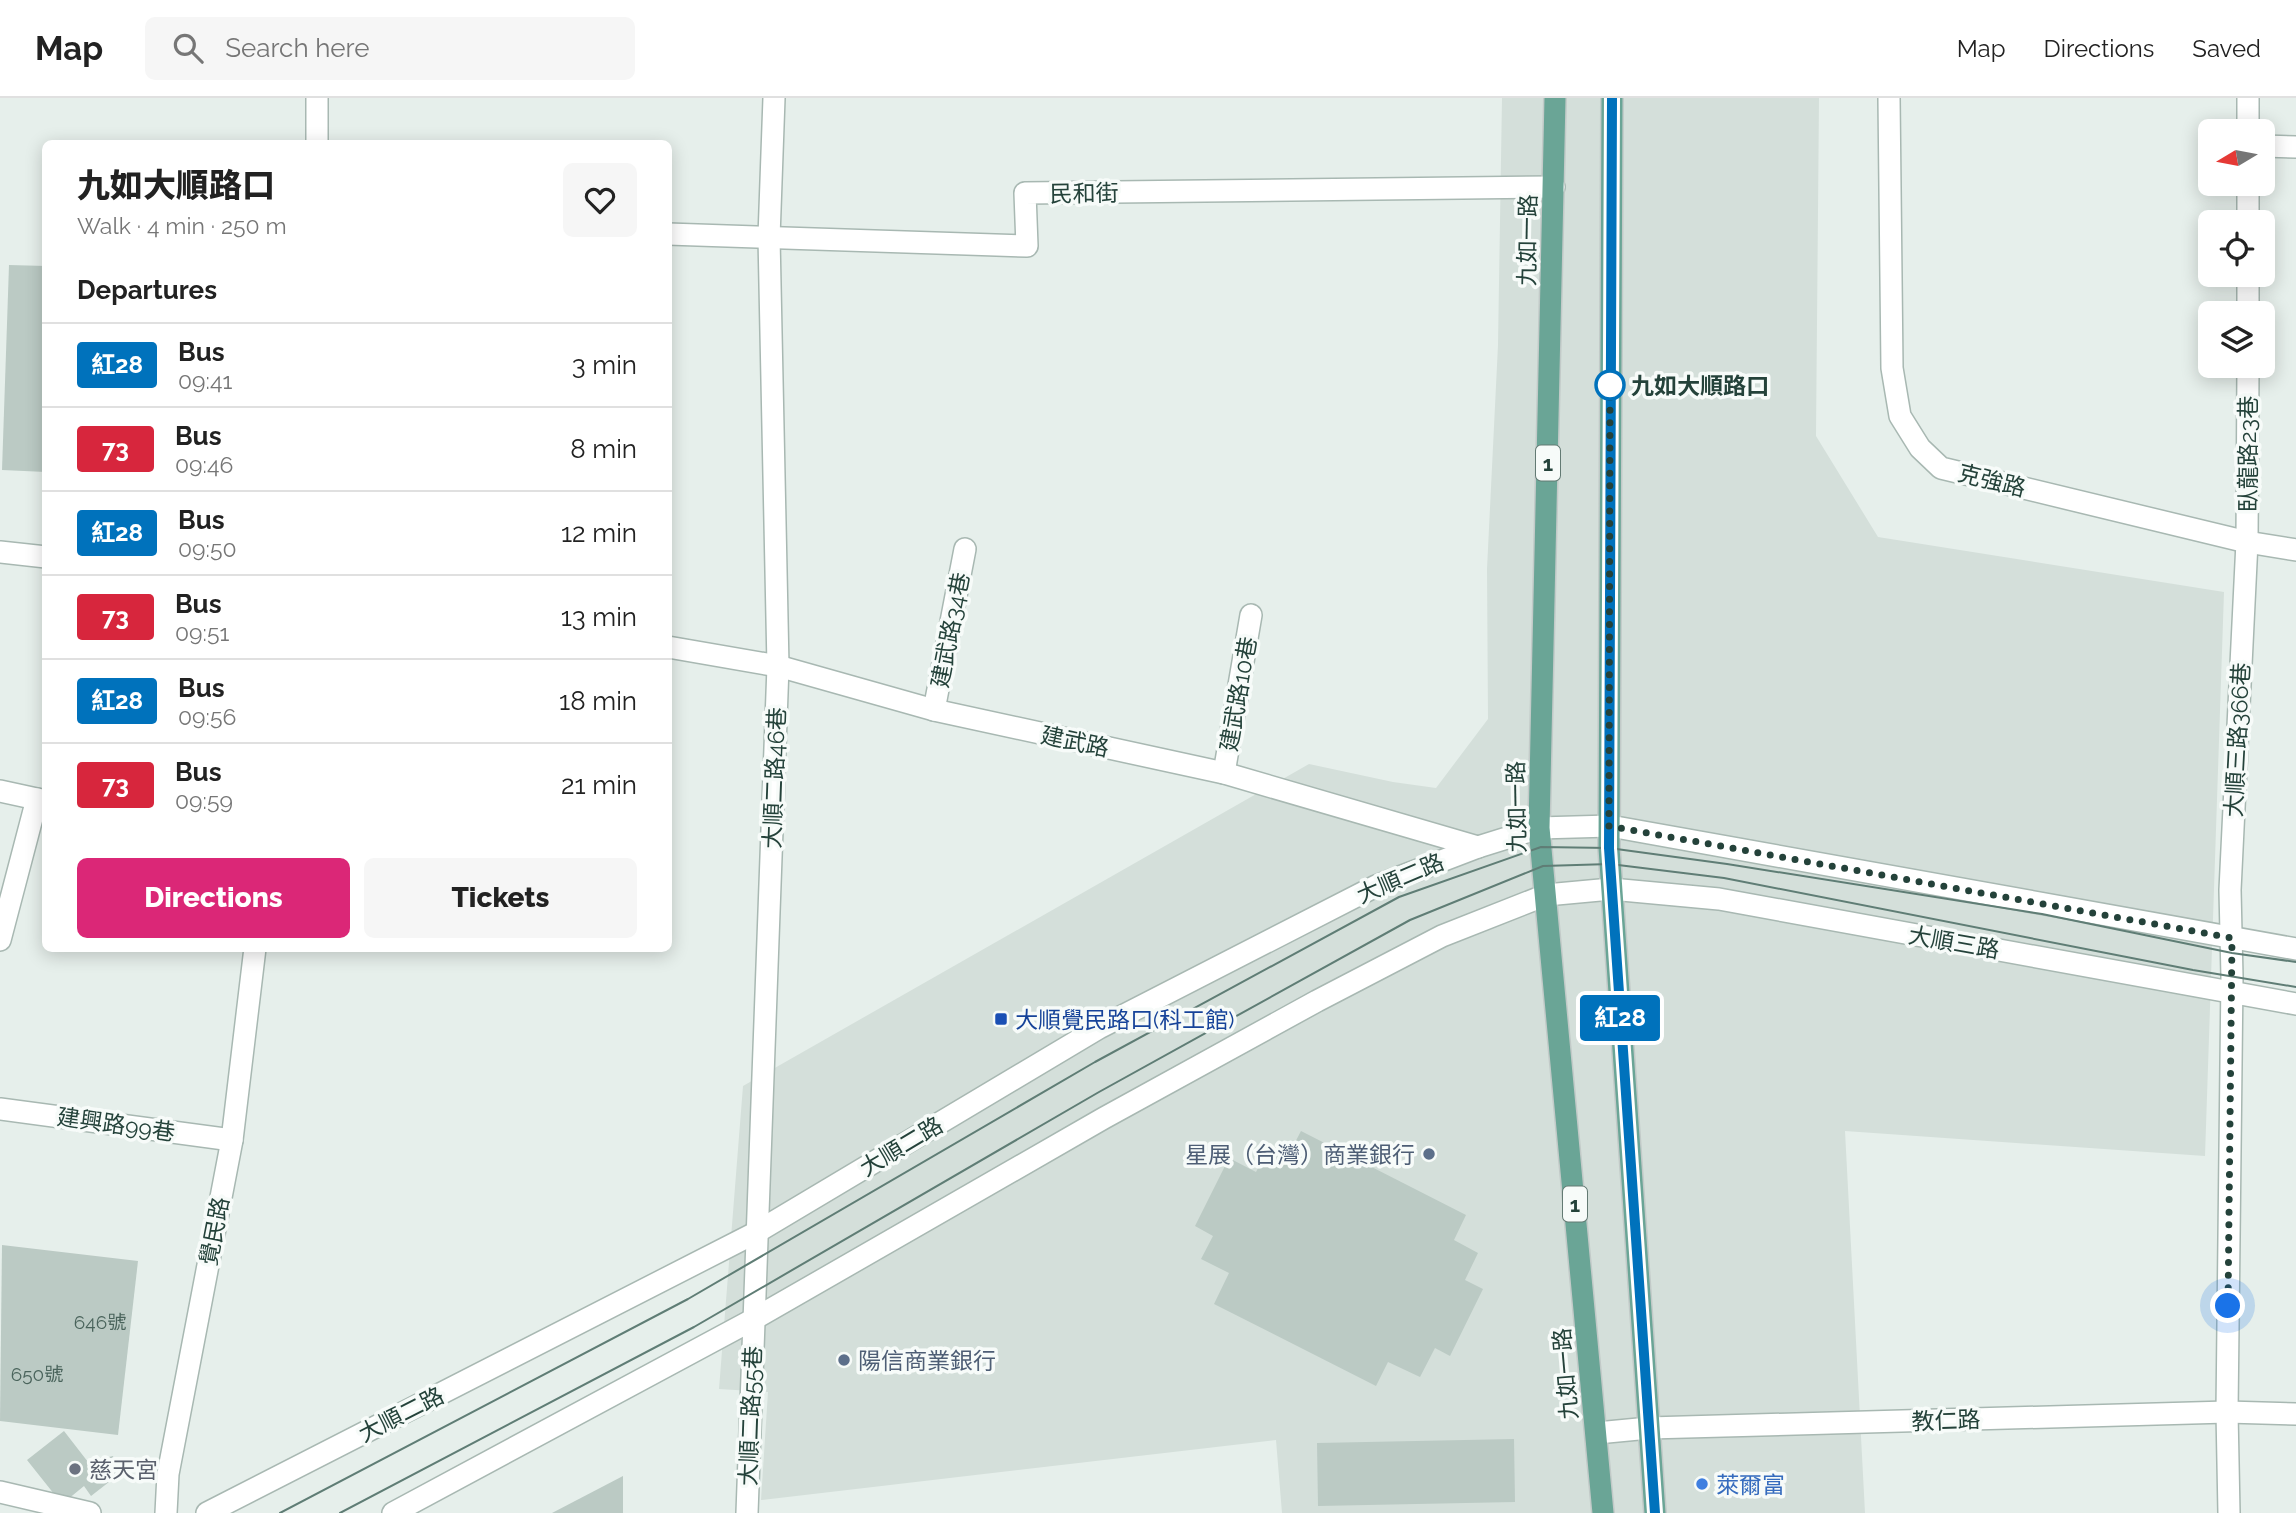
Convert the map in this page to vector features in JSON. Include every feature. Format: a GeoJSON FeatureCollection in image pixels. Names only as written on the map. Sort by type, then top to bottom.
{"type":"FeatureCollection","features":[{"type":"Feature","properties":{"kind":"main road","name":"九如一路"},"geometry":{"type":"LineString","coordinates":[[1555,98],[1539,828],[1604,1513]]}},
{"type":"Feature","properties":{"kind":"main road"},"geometry":{"type":"LineString","coordinates":[[1612,98],[1609,826],[1611,889],[1655,1513]]}},
{"type":"Feature","properties":{"kind":"street"},"geometry":{"type":"LineString","coordinates":[[317,98],[317,140]]}},
{"type":"Feature","properties":{"kind":"street","name":"大順二路46巷"},"geometry":{"type":"LineString","coordinates":[[754,1319],[778,666],[769,237],[774,98]]}},
{"type":"Feature","properties":{"kind":"street","name":"克強路"},"geometry":{"type":"LineString","coordinates":[[1889,98],[1892,368],[1900,416],[1920,448],[1941,468],[2247,542],[2296,550]]}},
{"type":"Feature","properties":{"kind":"street"},"geometry":{"type":"LineString","coordinates":[[2248,98],[2248,119]]}},
{"type":"Feature","properties":{"kind":"street"},"geometry":{"type":"LineString","coordinates":[[2275,146],[2296,147]]}},
{"type":"Feature","properties":{"kind":"street","name":"民和街"},"geometry":{"type":"LineString","coordinates":[[672,234],[1027,246],[1025,194],[1554,187]]}},
{"type":"Feature","properties":{"kind":"street","name":"臥龍路23巷"},"geometry":{"type":"LineString","coordinates":[[2247,542],[2248,378]]}},
{"type":"Feature","properties":{"kind":"street","name":"大順三路366巷"},"geometry":{"type":"LineString","coordinates":[[2229,1513],[2227,1412],[2232,938],[2230,890],[2247,542]]}},
{"type":"Feature","properties":{"kind":"street","name":"建武路34巷"},"geometry":{"type":"LineString","coordinates":[[934,710],[965,549]]}},
{"type":"Feature","properties":{"kind":"street"},"geometry":{"type":"LineString","coordinates":[[0,552],[42,557]]}},
{"type":"Feature","properties":{"kind":"street","name":"建武路10巷"},"geometry":{"type":"LineString","coordinates":[[1224,773],[1251,615]]}},
{"type":"Feature","properties":{"kind":"street","name":"建武路"},"geometry":{"type":"LineString","coordinates":[[672,648],[778,666],[934,710],[1224,773],[1478,847]]}},
{"type":"Feature","properties":{"kind":"street"},"geometry":{"type":"LineString","coordinates":[[0,791],[41,800],[0,940]]}},
{"type":"Feature","properties":{"kind":"street"},"geometry":{"type":"LineString","coordinates":[[1609,826],[2296,949]]}},
{"type":"Feature","properties":{"kind":"street","name":"大順二路"},"geometry":{"type":"LineString","coordinates":[[207,1513],[757,1232],[1099,1028],[1376,886],[1478,847],[1539,828],[1609,826]]}},
{"type":"Feature","properties":{"kind":"street"},"geometry":{"type":"LineString","coordinates":[[393,1513],[754,1319],[1104,1118],[1442,936],[1546,895],[1611,889]]}},
{"type":"Feature","properties":{"kind":"street","name":"大順三路"},"geometry":{"type":"LineString","coordinates":[[1611,889],[1719,899],[2296,1004]]}},
{"type":"Feature","properties":{"kind":"street","name":"覺民路"},"geometry":{"type":"LineString","coordinates":[[166,1513],[168,1474],[232,1140],[255,952]]}},
{"type":"Feature","properties":{"kind":"street","name":"建興路99巷"},"geometry":{"type":"LineString","coordinates":[[0,1109],[232,1140]]}},
{"type":"Feature","properties":{"kind":"street","name":"大順二路55巷"},"geometry":{"type":"LineString","coordinates":[[747,1513],[754,1319]]}},
{"type":"Feature","properties":{"kind":"street","name":"教仁路"},"geometry":{"type":"LineString","coordinates":[[1597,1433],[1649,1428],[2227,1412],[2296,1414]]}},
{"type":"Feature","properties":{"kind":"street"},"geometry":{"type":"LineString","coordinates":[[0,1492],[90,1513]]}},
{"type":"Feature","properties":{"kind":"shaded area"},"geometry":{"type":"Polygon","coordinates":[[[1502,98],[1819,98],[1816,436],[1878,537],[2224,592],[2205,1156],[1845,1131],[1865,1513],[1282,1513],[1276,1440],[761,1500],[768,1392],[719,1389],[743,1086],[1309,764],[1436,788],[1488,719],[1487,569],[1498,345],[1502,98]]]}},
{"type":"Feature","properties":{"kind":"building"},"geometry":{"type":"Polygon","coordinates":[[[9,265],[42,266],[42,472],[2,470],[9,265]]]}},
{"type":"Feature","properties":{"kind":"building"},"geometry":{"type":"Polygon","coordinates":[[[1301,1131],[1466,1215],[1454,1240],[1478,1253],[1465,1280],[1483,1289],[1450,1356],[1435,1348],[1420,1377],[1388,1362],[1376,1386],[1214,1304],[1229,1273],[1201,1259],[1213,1236],[1195,1226],[1229,1158],[1256,1172],[1270,1145],[1289,1154],[1301,1131]]]}},
{"type":"Feature","properties":{"kind":"building"},"geometry":{"type":"Polygon","coordinates":[[[2,1245],[138,1261],[118,1435],[0,1421],[2,1245]]]}},
{"type":"Feature","properties":{"kind":"building","name":"慈天宮"},"geometry":{"type":"Polygon","coordinates":[[[64,1431],[88,1462],[113,1456],[118,1475],[91,1496],[84,1486],[62,1504],[27,1460],[64,1431]]]}},
{"type":"Feature","properties":{"kind":"building"},"geometry":{"type":"Polygon","coordinates":[[[1514,1439],[1515,1502],[1318,1506],[1317,1443],[1514,1439]]]}},
{"type":"Feature","properties":{"kind":"building"},"geometry":{"type":"Polygon","coordinates":[[[623,1476],[623,1513],[552,1513],[623,1476]]]}},
{"type":"Feature","properties":{"kind":"tram line"},"geometry":{"type":"LineString","coordinates":[[280,1513],[688,1299],[1095,1062],[1399,897],[1541,847],[1609,848],[1727,864],[2042,914],[2232,953],[2296,962]]}},
{"type":"Feature","properties":{"kind":"tram line"},"geometry":{"type":"LineString","coordinates":[[340,1513],[694,1327],[1099,1092],[1410,920],[1543,866],[1610,864],[1724,878],[2193,970],[2296,987]]}},
{"type":"Feature","properties":{"kind":"bus line","name":"紅28"},"geometry":{"type":"LineString","coordinates":[[1612,98],[1609,848],[1655,1513]]}},
{"type":"Feature","properties":{"kind":"place","name":"九如大順路口"},"geometry":{"type":"Point","coordinates":[1610,385]}},
{"type":"Feature","properties":{"kind":"place","name":"大順覺民路口(科工館)"},"geometry":{"type":"Point","coordinates":[1001,1019]}},
{"type":"Feature","properties":{"kind":"place","name":"星展（台灣）商業銀行"},"geometry":{"type":"Point","coordinates":[1429,1154]}},
{"type":"Feature","properties":{"kind":"place","name":"陽信商業銀行"},"geometry":{"type":"Point","coordinates":[844,1360]}},
{"type":"Feature","properties":{"kind":"place","name":"慈天宮"},"geometry":{"type":"Point","coordinates":[75,1469]}},
{"type":"Feature","properties":{"kind":"place","name":"萊爾富"},"geometry":{"type":"Point","coordinates":[1702,1484]}},
{"type":"Feature","properties":{"kind":"route"},"geometry":{"type":"LineString","coordinates":[[1610,385],[1609,826],[2232,938],[2228,1306]]}}]}
